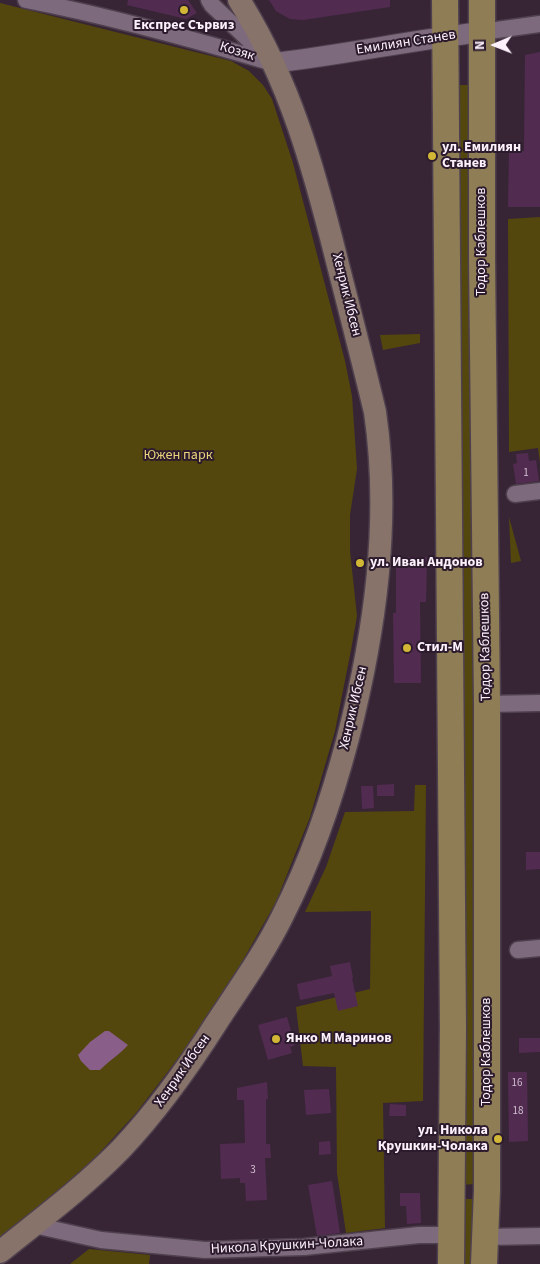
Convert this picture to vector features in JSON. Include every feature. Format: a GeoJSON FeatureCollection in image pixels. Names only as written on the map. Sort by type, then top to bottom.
{"type":"FeatureCollection","features":[{"type":"Feature","properties":{"kind":"main road","name":"Хенрик Ибсен"},"geometry":{"type":"LineString","coordinates":[[0,1252],[79,1188],[122,1148],[157,1108],[199,1050],[256,962],[283,915],[320,831],[334,788],[358,698],[377,592],[382,476],[374,412],[317,179],[292,107],[258,30],[239,0]]}},
{"type":"Feature","properties":{"kind":"main road"},"geometry":{"type":"LineString","coordinates":[[445,0],[453,1017],[451,1264]]}},
{"type":"Feature","properties":{"kind":"main road","name":"Тодор Каблешков"},"geometry":{"type":"LineString","coordinates":[[482,0],[482,280],[487,704],[486,1237],[484,1264]]}},
{"type":"Feature","properties":{"kind":"street","name":"Козяк"},"geometry":{"type":"LineString","coordinates":[[26,0],[205,43],[272,63]]}},
{"type":"Feature","properties":{"kind":"street","name":"Хенрик Ибсен"},"geometry":{"type":"LineString","coordinates":[[209,0],[272,63]]}},
{"type":"Feature","properties":{"kind":"street","name":"Емилиян Станев"},"geometry":{"type":"LineString","coordinates":[[272,63],[302,60],[445,36],[540,24]]}},
{"type":"Feature","properties":{"kind":"street"},"geometry":{"type":"LineString","coordinates":[[515,494],[540,491]]}},
{"type":"Feature","properties":{"kind":"street"},"geometry":{"type":"LineString","coordinates":[[487,704],[540,703]]}},
{"type":"Feature","properties":{"kind":"street"},"geometry":{"type":"LineString","coordinates":[[518,950],[540,948]]}},
{"type":"Feature","properties":{"kind":"street","name":"Никола Крушкин-Чолака"},"geometry":{"type":"LineString","coordinates":[[34,1225],[101,1240],[205,1250],[304,1247],[419,1235],[452,1235]]}},
{"type":"Feature","properties":{"kind":"street"},"geometry":{"type":"LineString","coordinates":[[486,1237],[540,1236]]}},
{"type":"Feature","properties":{"kind":"green space","name":"Южен парк"},"geometry":{"type":"Polygon","coordinates":[[[0,3],[231,61],[249,71],[263,85],[272,99],[293,163],[345,361],[352,396],[357,469],[350,515],[350,551],[357,616],[335,731],[310,817],[276,902],[235,974],[186,1048],[136,1113],[93,1160],[57,1193],[0,1240],[0,3]]]}},
{"type":"Feature","properties":{"kind":"green space"},"geometry":{"type":"Polygon","coordinates":[[[458,85],[473,85],[478,740],[476,1184],[460,1185],[458,85]]]}},
{"type":"Feature","properties":{"kind":"green space"},"geometry":{"type":"Polygon","coordinates":[[[540,217],[540,463],[538,448],[509,452],[508,219],[540,217]]]}},
{"type":"Feature","properties":{"kind":"green space"},"geometry":{"type":"Polygon","coordinates":[[[420,334],[420,343],[383,350],[380,335],[420,334]]]}},
{"type":"Feature","properties":{"kind":"green space"},"geometry":{"type":"Polygon","coordinates":[[[509,517],[521,561],[511,563],[509,517]]]}},
{"type":"Feature","properties":{"kind":"green space"},"geometry":{"type":"Polygon","coordinates":[[[415,785],[426,785],[423,1101],[383,1103],[385,1228],[346,1233],[337,1173],[336,1067],[303,1066],[296,1007],[370,989],[371,911],[305,912],[326,867],[345,812],[414,811],[415,785]]]}},
{"type":"Feature","properties":{"kind":"green space"},"geometry":{"type":"Polygon","coordinates":[[[460,1199],[476,1199],[476,1264],[459,1264],[460,1199]]]}},
{"type":"Feature","properties":{"kind":"green space"},"geometry":{"type":"Polygon","coordinates":[[[89,1249],[150,1255],[149,1264],[70,1264],[89,1249]]]}},
{"type":"Feature","properties":{"kind":"shaded area"},"geometry":{"type":"Polygon","coordinates":[[[105,1031],[109,1031],[128,1045],[100,1070],[90,1070],[78,1055],[90,1042],[105,1031]]]}},
{"type":"Feature","properties":{"kind":"building"},"geometry":{"type":"Polygon","coordinates":[[[128,0],[188,0],[197,13],[186,19],[127,5],[128,0]]]}},
{"type":"Feature","properties":{"kind":"building"},"geometry":{"type":"Polygon","coordinates":[[[269,0],[390,0],[390,7],[303,20],[290,19],[276,11],[269,0]]]}},
{"type":"Feature","properties":{"kind":"building"},"geometry":{"type":"Polygon","coordinates":[[[540,52],[540,207],[508,207],[509,151],[524,151],[525,55],[540,52]]]}},
{"type":"Feature","properties":{"kind":"building"},"geometry":{"type":"Polygon","coordinates":[[[528,453],[529,461],[536,460],[539,481],[516,484],[513,464],[517,463],[516,454],[528,453]]]}},
{"type":"Feature","properties":{"kind":"building"},"geometry":{"type":"Polygon","coordinates":[[[396,557],[427,557],[426,602],[420,602],[421,683],[394,683],[393,613],[396,613],[396,557]]]}},
{"type":"Feature","properties":{"kind":"building"},"geometry":{"type":"Polygon","coordinates":[[[394,784],[394,796],[377,796],[377,785],[394,784]]]}},
{"type":"Feature","properties":{"kind":"building"},"geometry":{"type":"Polygon","coordinates":[[[361,786],[373,786],[374,808],[362,809],[361,786]]]}},
{"type":"Feature","properties":{"kind":"building"},"geometry":{"type":"Polygon","coordinates":[[[526,852],[540,852],[540,869],[526,870],[526,852]]]}},
{"type":"Feature","properties":{"kind":"building"},"geometry":{"type":"Polygon","coordinates":[[[350,962],[358,1006],[338,1011],[334,993],[300,1000],[297,984],[332,976],[330,966],[350,962]]]}},
{"type":"Feature","properties":{"kind":"building"},"geometry":{"type":"Polygon","coordinates":[[[287,1017],[295,1045],[290,1047],[292,1053],[268,1060],[258,1025],[287,1017]]]}},
{"type":"Feature","properties":{"kind":"building"},"geometry":{"type":"Polygon","coordinates":[[[519,1038],[540,1038],[540,1052],[519,1053],[519,1038]]]}},
{"type":"Feature","properties":{"kind":"building"},"geometry":{"type":"Polygon","coordinates":[[[508,1072],[527,1072],[528,1141],[509,1142],[508,1072]]]}},
{"type":"Feature","properties":{"kind":"building"},"geometry":{"type":"Polygon","coordinates":[[[267,1082],[266,1144],[270,1144],[271,1158],[265,1158],[267,1200],[246,1201],[245,1183],[240,1183],[240,1178],[221,1179],[220,1144],[245,1143],[244,1100],[237,1100],[237,1088],[267,1082]]]}},
{"type":"Feature","properties":{"kind":"building"},"geometry":{"type":"Polygon","coordinates":[[[329,1089],[331,1113],[306,1115],[304,1090],[329,1089]]]}},
{"type":"Feature","properties":{"kind":"building"},"geometry":{"type":"Polygon","coordinates":[[[390,1104],[406,1105],[406,1116],[389,1116],[390,1104]]]}},
{"type":"Feature","properties":{"kind":"building"},"geometry":{"type":"Polygon","coordinates":[[[330,1141],[331,1154],[319,1155],[319,1142],[330,1141]]]}},
{"type":"Feature","properties":{"kind":"building"},"geometry":{"type":"Polygon","coordinates":[[[332,1181],[340,1233],[317,1236],[308,1185],[332,1181]]]}},
{"type":"Feature","properties":{"kind":"building"},"geometry":{"type":"Polygon","coordinates":[[[400,1193],[420,1193],[421,1223],[407,1224],[406,1206],[400,1206],[400,1193]]]}},
{"type":"Feature","properties":{"kind":"place","name":"Експрес Сървиз"},"geometry":{"type":"Point","coordinates":[184,10]}},
{"type":"Feature","properties":{"kind":"place","name":"ул. Емилиян Станев"},"geometry":{"type":"Point","coordinates":[432,156]}},
{"type":"Feature","properties":{"kind":"place","name":"ул. Иван Андонов"},"geometry":{"type":"Point","coordinates":[360,563]}},
{"type":"Feature","properties":{"kind":"place","name":"Стил-М"},"geometry":{"type":"Point","coordinates":[407,648]}},
{"type":"Feature","properties":{"kind":"place","name":"Янко М Маринов"},"geometry":{"type":"Point","coordinates":[276,1039]}},
{"type":"Feature","properties":{"kind":"place","name":"ул. Никола Крушкин-Чолака"},"geometry":{"type":"Point","coordinates":[498,1139]}}]}
